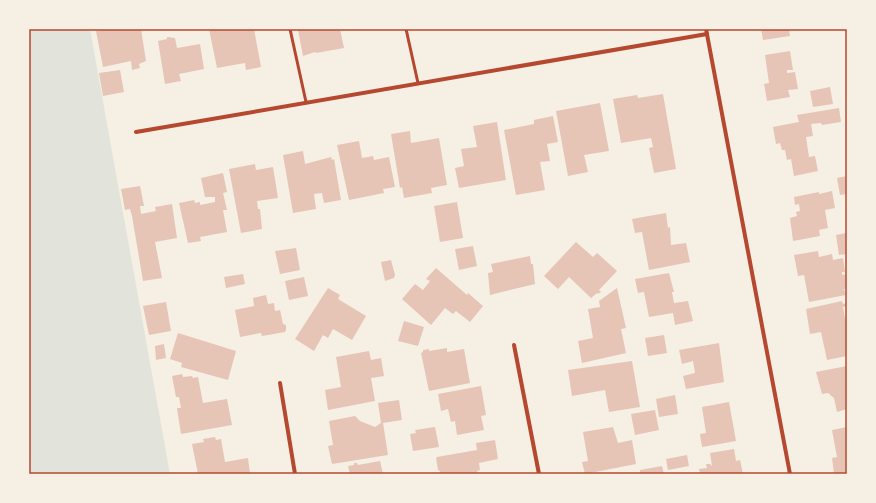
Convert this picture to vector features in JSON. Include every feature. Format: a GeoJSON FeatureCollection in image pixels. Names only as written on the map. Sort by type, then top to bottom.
{"type":"FeatureCollection","features":[{"type":"Feature","properties":{"kind":"street"},"geometry":{"type":"LineString","coordinates":[[136,132],[707,31],[790,474]]}},
{"type":"Feature","properties":{"kind":"street"},"geometry":{"type":"LineString","coordinates":[[514,345],[539,474]]}},
{"type":"Feature","properties":{"kind":"street"},"geometry":{"type":"LineString","coordinates":[[280,383],[295,474]]}},
{"type":"Feature","properties":{"kind":"lane"},"geometry":{"type":"LineString","coordinates":[[290,29],[306,102]]}},
{"type":"Feature","properties":{"kind":"lane"},"geometry":{"type":"LineString","coordinates":[[406,29],[418,83]]}},
{"type":"Feature","properties":{"kind":"shaded area"},"geometry":{"type":"Polygon","coordinates":[[[29,29],[90,29],[170,474],[29,474],[29,29]]]}},
{"type":"Feature","properties":{"kind":"building"},"geometry":{"type":"Polygon","coordinates":[[[108,29],[141,29],[146,61],[139,64],[140,68],[132,70],[131,61],[103,67],[96,31],[108,29]]]}},
{"type":"Feature","properties":{"kind":"building"},"geometry":{"type":"Polygon","coordinates":[[[209,29],[254,29],[261,67],[246,70],[245,63],[217,68],[209,29]]]}},
{"type":"Feature","properties":{"kind":"building"},"geometry":{"type":"Polygon","coordinates":[[[340,29],[344,48],[315,52],[303,56],[298,30],[340,29]]]}},
{"type":"Feature","properties":{"kind":"building"},"geometry":{"type":"Polygon","coordinates":[[[761,29],[789,29],[790,36],[763,40],[761,29]]]}},
{"type":"Feature","properties":{"kind":"building"},"geometry":{"type":"Polygon","coordinates":[[[167,37],[175,38],[177,48],[200,44],[204,69],[179,74],[181,81],[165,84],[158,41],[167,39],[167,37]]]}},
{"type":"Feature","properties":{"kind":"building"},"geometry":{"type":"Polygon","coordinates":[[[790,51],[793,70],[787,70],[787,73],[795,72],[798,89],[788,90],[790,97],[767,101],[764,84],[769,83],[765,55],[790,51]]]}},
{"type":"Feature","properties":{"kind":"building"},"geometry":{"type":"Polygon","coordinates":[[[120,70],[124,92],[103,96],[99,73],[120,70]]]}},
{"type":"Feature","properties":{"kind":"building"},"geometry":{"type":"Polygon","coordinates":[[[830,87],[833,104],[813,107],[810,91],[830,87]]]}},
{"type":"Feature","properties":{"kind":"building"},"geometry":{"type":"Polygon","coordinates":[[[663,94],[676,169],[654,173],[649,148],[653,147],[651,138],[621,143],[613,99],[637,95],[638,98],[663,94]]]}},
{"type":"Feature","properties":{"kind":"building"},"geometry":{"type":"Polygon","coordinates":[[[600,103],[609,151],[584,155],[588,172],[568,176],[556,111],[600,103]]]}},
{"type":"Feature","properties":{"kind":"building"},"geometry":{"type":"Polygon","coordinates":[[[839,108],[841,122],[822,125],[821,123],[811,124],[813,136],[806,137],[809,157],[815,156],[818,171],[794,176],[791,159],[787,160],[785,150],[782,150],[780,143],[776,144],[773,127],[799,122],[797,115],[839,108]]]}},
{"type":"Feature","properties":{"kind":"building"},"geometry":{"type":"Polygon","coordinates":[[[553,116],[558,142],[547,144],[550,161],[540,162],[545,190],[516,195],[504,130],[534,124],[534,120],[553,116]]]}},
{"type":"Feature","properties":{"kind":"building"},"geometry":{"type":"Polygon","coordinates":[[[497,122],[506,180],[459,188],[455,168],[464,166],[461,149],[477,147],[473,126],[497,122]]]}},
{"type":"Feature","properties":{"kind":"building"},"geometry":{"type":"Polygon","coordinates":[[[410,131],[411,143],[439,138],[447,185],[431,188],[432,193],[404,198],[402,187],[400,188],[391,134],[410,131]]]}},
{"type":"Feature","properties":{"kind":"building"},"geometry":{"type":"Polygon","coordinates":[[[359,141],[362,158],[373,156],[374,160],[389,157],[395,187],[383,189],[384,193],[349,200],[337,145],[359,141]]]}},
{"type":"Feature","properties":{"kind":"building"},"geometry":{"type":"Polygon","coordinates":[[[303,151],[305,164],[331,157],[332,160],[334,159],[341,200],[324,203],[322,193],[314,194],[316,209],[293,213],[283,155],[303,151]]]}},
{"type":"Feature","properties":{"kind":"building"},"geometry":{"type":"Polygon","coordinates":[[[255,164],[256,170],[273,167],[278,198],[257,201],[258,209],[260,209],[262,229],[241,233],[229,169],[255,164]]]}},
{"type":"Feature","properties":{"kind":"building"},"geometry":{"type":"Polygon","coordinates":[[[223,173],[227,192],[223,193],[227,210],[223,210],[227,232],[200,237],[201,241],[188,243],[179,203],[194,200],[195,203],[200,202],[200,205],[215,202],[215,197],[205,197],[201,178],[223,173]]]}},
{"type":"Feature","properties":{"kind":"building"},"geometry":{"type":"Polygon","coordinates":[[[847,176],[847,194],[840,195],[837,178],[847,176]]]}},
{"type":"Feature","properties":{"kind":"building"},"geometry":{"type":"Polygon","coordinates":[[[140,186],[144,206],[140,206],[141,214],[156,211],[155,207],[172,204],[177,238],[155,242],[162,278],[143,281],[132,216],[130,209],[125,210],[121,189],[140,186]]]}},
{"type":"Feature","properties":{"kind":"building"},"geometry":{"type":"Polygon","coordinates":[[[832,191],[835,208],[825,210],[828,228],[819,230],[820,236],[793,241],[790,218],[797,216],[796,212],[800,211],[799,204],[795,205],[794,197],[832,191]]]}},
{"type":"Feature","properties":{"kind":"building"},"geometry":{"type":"Polygon","coordinates":[[[457,202],[463,238],[440,242],[434,206],[457,202]]]}},
{"type":"Feature","properties":{"kind":"building"},"geometry":{"type":"Polygon","coordinates":[[[666,213],[668,228],[670,227],[671,245],[686,243],[690,262],[649,270],[642,232],[635,233],[632,219],[666,213]]]}},
{"type":"Feature","properties":{"kind":"building"},"geometry":{"type":"Polygon","coordinates":[[[846,233],[847,254],[839,255],[836,235],[846,233]]]}},
{"type":"Feature","properties":{"kind":"building"},"geometry":{"type":"Polygon","coordinates":[[[576,242],[593,257],[597,253],[617,271],[599,290],[601,292],[598,294],[597,293],[591,298],[569,277],[558,289],[544,276],[576,242]]]}},
{"type":"Feature","properties":{"kind":"building"},"geometry":{"type":"Polygon","coordinates":[[[473,246],[477,266],[459,270],[455,249],[473,246]]]}},
{"type":"Feature","properties":{"kind":"building"},"geometry":{"type":"Polygon","coordinates":[[[296,248],[300,270],[280,274],[275,251],[296,248]]]}},
{"type":"Feature","properties":{"kind":"building"},"geometry":{"type":"Polygon","coordinates":[[[818,251],[819,257],[832,254],[833,260],[843,258],[845,272],[842,272],[842,275],[847,274],[847,289],[844,289],[846,295],[809,302],[804,275],[798,276],[794,255],[818,251]]]}},
{"type":"Feature","properties":{"kind":"building"},"geometry":{"type":"Polygon","coordinates":[[[530,256],[531,264],[533,264],[535,284],[490,295],[488,273],[493,272],[491,264],[530,256]]]}},
{"type":"Feature","properties":{"kind":"building"},"geometry":{"type":"Polygon","coordinates":[[[391,260],[395,275],[394,278],[385,281],[381,262],[391,260]]]}},
{"type":"Feature","properties":{"kind":"building"},"geometry":{"type":"Polygon","coordinates":[[[436,268],[467,295],[468,293],[483,306],[470,322],[456,311],[453,314],[445,308],[431,325],[402,299],[415,284],[423,290],[430,281],[426,279],[436,268]]]}},
{"type":"Feature","properties":{"kind":"building"},"geometry":{"type":"Polygon","coordinates":[[[669,273],[674,292],[672,292],[674,303],[688,301],[693,321],[675,325],[673,313],[649,317],[644,292],[638,293],[635,279],[669,273]]]}},
{"type":"Feature","properties":{"kind":"building"},"geometry":{"type":"Polygon","coordinates":[[[243,274],[245,284],[226,288],[224,277],[243,274]]]}},
{"type":"Feature","properties":{"kind":"building"},"geometry":{"type":"Polygon","coordinates":[[[304,277],[308,296],[289,300],[285,281],[304,277]]]}},
{"type":"Feature","properties":{"kind":"building"},"geometry":{"type":"Polygon","coordinates":[[[328,288],[340,295],[338,299],[366,316],[352,340],[333,329],[328,338],[323,335],[314,351],[295,339],[328,288]]]}},
{"type":"Feature","properties":{"kind":"building"},"geometry":{"type":"Polygon","coordinates":[[[617,288],[626,328],[621,329],[626,353],[582,363],[578,341],[593,338],[588,309],[600,307],[599,301],[617,288]]]}},
{"type":"Feature","properties":{"kind":"building"},"geometry":{"type":"Polygon","coordinates":[[[266,295],[268,304],[274,303],[275,311],[280,310],[283,324],[286,325],[285,332],[262,336],[261,333],[240,337],[235,310],[254,306],[253,298],[266,295]]]}},
{"type":"Feature","properties":{"kind":"building"},"geometry":{"type":"Polygon","coordinates":[[[842,301],[843,304],[846,303],[846,306],[843,307],[845,318],[847,318],[847,356],[827,360],[821,332],[810,334],[806,309],[842,301]]]}},
{"type":"Feature","properties":{"kind":"building"},"geometry":{"type":"Polygon","coordinates":[[[166,302],[171,331],[149,335],[143,306],[166,302]]]}},
{"type":"Feature","properties":{"kind":"building"},"geometry":{"type":"Polygon","coordinates":[[[404,321],[424,327],[418,346],[398,341],[404,321]]]}},
{"type":"Feature","properties":{"kind":"building"},"geometry":{"type":"Polygon","coordinates":[[[178,333],[236,351],[228,380],[181,367],[182,363],[170,359],[178,333]]]}},
{"type":"Feature","properties":{"kind":"building"},"geometry":{"type":"Polygon","coordinates":[[[664,335],[667,353],[648,356],[645,338],[664,335]]]}},
{"type":"Feature","properties":{"kind":"building"},"geometry":{"type":"Polygon","coordinates":[[[719,343],[724,382],[686,389],[683,376],[695,373],[693,361],[682,364],[679,350],[719,343]]]}},
{"type":"Feature","properties":{"kind":"building"},"geometry":{"type":"Polygon","coordinates":[[[164,344],[166,358],[156,360],[155,346],[164,344]]]}},
{"type":"Feature","properties":{"kind":"building"},"geometry":{"type":"Polygon","coordinates":[[[447,348],[447,352],[464,349],[470,383],[429,391],[421,353],[423,350],[429,349],[429,351],[447,348]]]}},
{"type":"Feature","properties":{"kind":"building"},"geometry":{"type":"Polygon","coordinates":[[[369,351],[371,360],[381,358],[384,376],[371,378],[375,401],[328,410],[325,390],[341,387],[336,357],[369,351]]]}},
{"type":"Feature","properties":{"kind":"building"},"geometry":{"type":"Polygon","coordinates":[[[632,361],[640,407],[609,412],[605,390],[572,396],[568,370],[632,361]]]}},
{"type":"Feature","properties":{"kind":"building"},"geometry":{"type":"Polygon","coordinates":[[[847,366],[847,409],[837,412],[834,398],[828,393],[822,394],[816,372],[847,366]]]}},
{"type":"Feature","properties":{"kind":"building"},"geometry":{"type":"Polygon","coordinates":[[[182,374],[183,377],[198,377],[203,403],[227,399],[232,425],[181,434],[177,408],[181,408],[179,397],[176,397],[172,376],[182,374]]]}},
{"type":"Feature","properties":{"kind":"building"},"geometry":{"type":"Polygon","coordinates":[[[481,386],[486,415],[481,416],[484,430],[457,435],[455,421],[451,422],[448,409],[441,411],[438,394],[481,386]]]}},
{"type":"Feature","properties":{"kind":"building"},"geometry":{"type":"Polygon","coordinates":[[[675,395],[678,414],[659,417],[656,399],[675,395]]]}},
{"type":"Feature","properties":{"kind":"building"},"geometry":{"type":"Polygon","coordinates":[[[399,400],[402,420],[383,423],[388,455],[332,464],[328,446],[333,445],[329,421],[355,416],[360,421],[375,427],[381,423],[378,403],[399,400]]]}},
{"type":"Feature","properties":{"kind":"building"},"geometry":{"type":"Polygon","coordinates":[[[729,402],[736,441],[702,447],[700,434],[706,433],[702,407],[729,402]]]}},
{"type":"Feature","properties":{"kind":"building"},"geometry":{"type":"Polygon","coordinates":[[[655,410],[659,430],[635,435],[631,414],[655,410]]]}},
{"type":"Feature","properties":{"kind":"building"},"geometry":{"type":"Polygon","coordinates":[[[435,427],[439,447],[413,451],[410,434],[416,433],[415,430],[435,427]]]}},
{"type":"Feature","properties":{"kind":"building"},"geometry":{"type":"Polygon","coordinates":[[[613,427],[618,443],[632,440],[636,464],[585,474],[582,462],[588,461],[583,432],[613,427]]]}},
{"type":"Feature","properties":{"kind":"building"},"geometry":{"type":"Polygon","coordinates":[[[847,427],[847,474],[834,474],[832,458],[837,457],[832,430],[847,427]]]}},
{"type":"Feature","properties":{"kind":"building"},"geometry":{"type":"Polygon","coordinates":[[[215,437],[216,440],[221,439],[225,462],[248,458],[250,474],[198,474],[192,444],[204,442],[203,439],[215,437]]]}},
{"type":"Feature","properties":{"kind":"building"},"geometry":{"type":"Polygon","coordinates":[[[495,440],[498,459],[479,463],[480,470],[477,471],[478,474],[439,474],[440,471],[438,470],[437,457],[477,450],[476,443],[495,440]]]}},
{"type":"Feature","properties":{"kind":"building"},"geometry":{"type":"Polygon","coordinates":[[[734,449],[736,461],[740,460],[743,474],[700,474],[699,469],[707,468],[706,464],[710,464],[712,466],[710,453],[734,449]]]}},
{"type":"Feature","properties":{"kind":"building"},"geometry":{"type":"Polygon","coordinates":[[[687,455],[689,466],[668,470],[666,459],[687,455]]]}},
{"type":"Feature","properties":{"kind":"building"},"geometry":{"type":"Polygon","coordinates":[[[380,461],[383,474],[350,474],[348,466],[354,465],[354,463],[357,463],[358,465],[380,461]]]}},
{"type":"Feature","properties":{"kind":"building"},"geometry":{"type":"Polygon","coordinates":[[[662,466],[664,474],[640,474],[640,470],[662,466]]]}}]}
